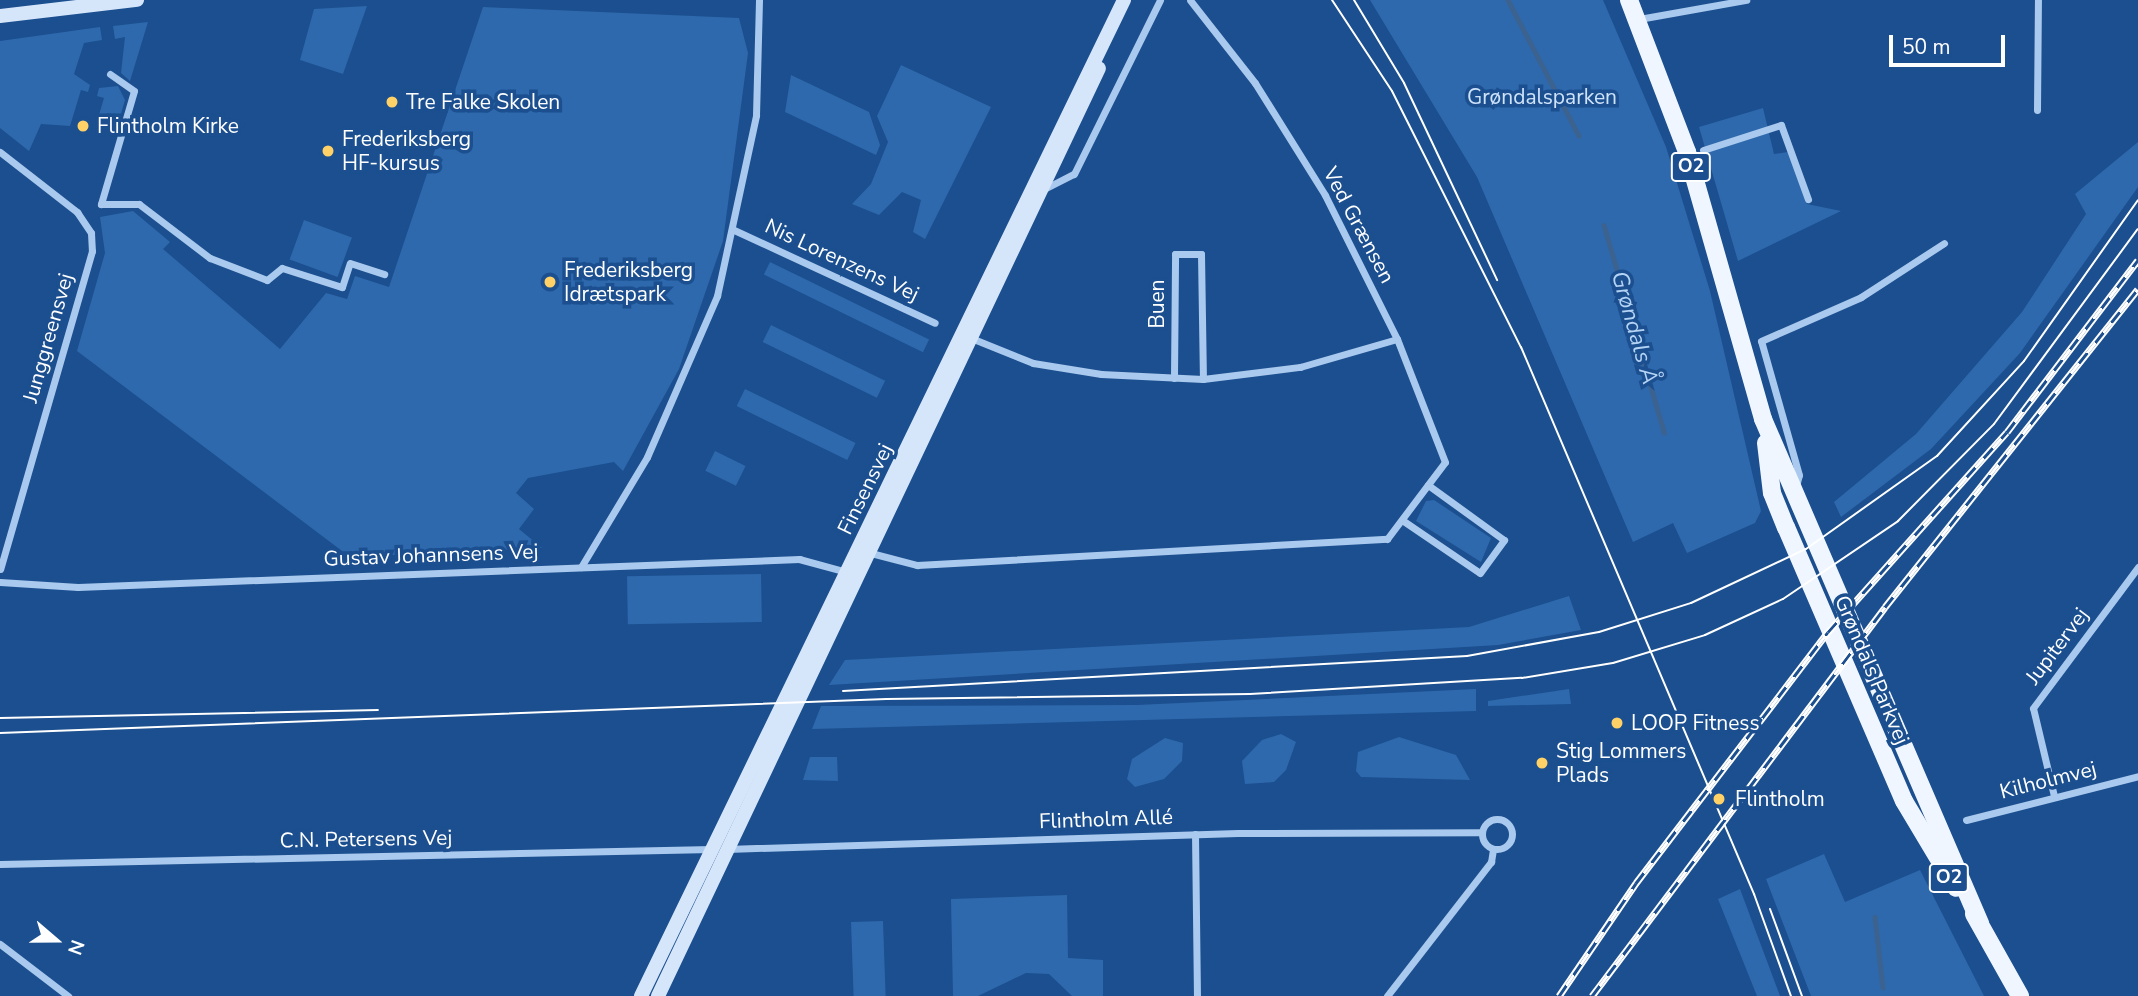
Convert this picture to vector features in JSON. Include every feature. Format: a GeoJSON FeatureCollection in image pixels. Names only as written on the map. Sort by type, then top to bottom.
{"type":"FeatureCollection","features":[{"type":"Feature","properties":{"kind":"main road","name":"Grøndals Parkvej"},"geometry":{"type":"LineString","coordinates":[[1629,0],[1687,152],[1763,419],[1903,754],[1980,923],[2020,996]]}},
{"type":"Feature","properties":{"kind":"main road","name":"Grøndals Parkvej"},"geometry":{"type":"LineString","coordinates":[[1763,419],[1775,503],[1886,761],[1919,832],[1980,923]]}},
{"type":"Feature","properties":{"kind":"main road"},"geometry":{"type":"LineString","coordinates":[[1886,761],[1903,754]]}},
{"type":"Feature","properties":{"kind":"street"},"geometry":{"type":"LineString","coordinates":[[0,16],[137,0]]}},
{"type":"Feature","properties":{"kind":"street"},"geometry":{"type":"LineString","coordinates":[[581,566],[647,457],[693,360],[734,230],[756,115],[759,0]]}},
{"type":"Feature","properties":{"kind":"street","name":"Finsensvej"},"geometry":{"type":"LineString","coordinates":[[658,996],[732,849],[855,575],[1127,0]]}},
{"type":"Feature","properties":{"kind":"street"},"geometry":{"type":"LineString","coordinates":[[1040,185],[1074,174],[1160,0]]}},
{"type":"Feature","properties":{"kind":"street","name":"Ved Grænsen"},"geometry":{"type":"LineString","coordinates":[[866,552],[917,565],[1387,540],[1445,462],[1397,339],[1359,256],[1279,119],[1190,0]]}},
{"type":"Feature","properties":{"kind":"street"},"geometry":{"type":"LineString","coordinates":[[1638,19],[1746,0]]}},
{"type":"Feature","properties":{"kind":"street"},"geometry":{"type":"LineString","coordinates":[[2036,110],[2038,0]]}},
{"type":"Feature","properties":{"kind":"street"},"geometry":{"type":"LineString","coordinates":[[110,74],[134,91],[101,204],[139,204],[210,258],[267,280],[282,268],[342,287],[350,263],[384,274]]}},
{"type":"Feature","properties":{"kind":"street"},"geometry":{"type":"LineString","coordinates":[[1703,150],[1781,125],[1808,200]]}},
{"type":"Feature","properties":{"kind":"street","name":"Junggreensvej"},"geometry":{"type":"LineString","coordinates":[[0,152],[77,212],[91,233],[92,251],[0,569]]}},
{"type":"Feature","properties":{"kind":"street","name":"Nis Lorenzens Vej"},"geometry":{"type":"LineString","coordinates":[[734,230],[935,323]]}},
{"type":"Feature","properties":{"kind":"street","name":"Grøndals Parkvej"},"geometry":{"type":"LineString","coordinates":[[1794,497],[1799,475],[1761,341],[1861,297],[1944,243]]}},
{"type":"Feature","properties":{"kind":"street","name":"Buen"},"geometry":{"type":"LineString","coordinates":[[1174,379],[1175,254],[1201,254],[1203,379]]}},
{"type":"Feature","properties":{"kind":"street"},"geometry":{"type":"LineString","coordinates":[[968,337],[1033,363],[1174,379],[1203,379],[1300,367],[1397,339]]}},
{"type":"Feature","properties":{"kind":"street"},"geometry":{"type":"LineString","coordinates":[[1402,520],[1480,573],[1504,540],[1428,485]]}},
{"type":"Feature","properties":{"kind":"street","name":"Gustav Johannsens Vej"},"geometry":{"type":"LineString","coordinates":[[0,582],[78,587],[799,559],[855,575]]}},
{"type":"Feature","properties":{"kind":"street","name":"Jupitervej"},"geometry":{"type":"LineString","coordinates":[[2054,796],[2033,708],[2138,566]]}},
{"type":"Feature","properties":{"kind":"street","name":"Finsensvej"},"geometry":{"type":"LineString","coordinates":[[641,996],[855,575]]}},
{"type":"Feature","properties":{"kind":"street","name":"Kilholmvej"},"geometry":{"type":"LineString","coordinates":[[1966,820],[2138,776]]}},
{"type":"Feature","properties":{"kind":"street"},"geometry":{"type":"LineString","coordinates":[[1387,996],[1491,862],[1493,849],[1482,832],[1494,819],[1509,825],[1508,844],[1493,849]]}},
{"type":"Feature","properties":{"kind":"street","name":"Flintholm Allé"},"geometry":{"type":"LineString","coordinates":[[732,849],[1195,834],[1482,832]]}},
{"type":"Feature","properties":{"kind":"street"},"geometry":{"type":"LineString","coordinates":[[1195,834],[1197,996]]}},
{"type":"Feature","properties":{"kind":"street","name":"C.N. Petersens Vej"},"geometry":{"type":"LineString","coordinates":[[0,864],[732,849]]}},
{"type":"Feature","properties":{"kind":"street"},"geometry":{"type":"LineString","coordinates":[[0,944],[68,996]]}},
{"type":"Feature","properties":{"kind":"green space","name":"Grøndalsparken"},"geometry":{"type":"Polygon","coordinates":[[[1370,0],[1603,0],[1666,147],[1710,291],[1761,511],[1755,523],[1687,553],[1673,523],[1633,542],[1477,177],[1370,0]]]}},
{"type":"Feature","properties":{"kind":"green space"},"geometry":{"type":"Polygon","coordinates":[[[367,6],[343,74],[300,60],[314,9],[367,6]]]}},
{"type":"Feature","properties":{"kind":"green space","name":"Frederiksberg Idrætspark"},"geometry":{"type":"Polygon","coordinates":[[[483,7],[739,18],[748,53],[723,241],[679,369],[623,471],[614,462],[528,478],[516,493],[534,509],[519,529],[542,548],[350,557],[77,351],[105,253],[100,217],[133,211],[170,242],[163,249],[280,349],[326,293],[347,299],[355,276],[389,287],[483,7]]]}},
{"type":"Feature","properties":{"kind":"green space"},"geometry":{"type":"Polygon","coordinates":[[[148,22],[130,81],[121,73],[125,37],[115,39],[113,26],[148,22]]]}},
{"type":"Feature","properties":{"kind":"green space"},"geometry":{"type":"Polygon","coordinates":[[[100,27],[102,40],[84,43],[74,74],[90,85],[88,92],[81,90],[70,126],[41,124],[29,151],[0,128],[0,41],[100,27]]]}},
{"type":"Feature","properties":{"kind":"green space"},"geometry":{"type":"Polygon","coordinates":[[[901,65],[991,107],[925,239],[913,232],[921,200],[902,192],[879,215],[852,204],[871,184],[888,142],[877,116],[901,65]]]}},
{"type":"Feature","properties":{"kind":"green space"},"geometry":{"type":"Polygon","coordinates":[[[791,75],[869,112],[880,145],[876,155],[785,112],[791,75]]]}},
{"type":"Feature","properties":{"kind":"green space"},"geometry":{"type":"Polygon","coordinates":[[[118,86],[125,100],[116,131],[96,125],[104,98],[97,96],[99,88],[118,86]]]}},
{"type":"Feature","properties":{"kind":"green space"},"geometry":{"type":"Polygon","coordinates":[[[1763,108],[1774,154],[1788,152],[1807,204],[1841,211],[1738,261],[1699,127],[1763,108]]]}},
{"type":"Feature","properties":{"kind":"green space"},"geometry":{"type":"Polygon","coordinates":[[[2138,142],[2138,187],[2020,353],[1931,449],[1841,517],[1834,502],[1916,434],[2022,312],[2086,214],[2075,194],[2138,142]]]}},
{"type":"Feature","properties":{"kind":"green space"},"geometry":{"type":"Polygon","coordinates":[[[304,220],[352,237],[338,277],[290,259],[304,220]]]}},
{"type":"Feature","properties":{"kind":"green space"},"geometry":{"type":"Polygon","coordinates":[[[770,262],[929,340],[923,352],[764,275],[770,262]]]}},
{"type":"Feature","properties":{"kind":"green space"},"geometry":{"type":"Polygon","coordinates":[[[771,325],[885,381],[877,398],[763,342],[771,325]]]}},
{"type":"Feature","properties":{"kind":"green space"},"geometry":{"type":"Polygon","coordinates":[[[745,389],[856,443],[847,460],[737,406],[745,389]]]}},
{"type":"Feature","properties":{"kind":"green space"},"geometry":{"type":"Polygon","coordinates":[[[715,451],[746,466],[736,486],[705,471],[715,451]]]}},
{"type":"Feature","properties":{"kind":"green space"},"geometry":{"type":"Polygon","coordinates":[[[1434,500],[1491,538],[1481,562],[1416,521],[1426,501],[1434,500]]]}},
{"type":"Feature","properties":{"kind":"green space"},"geometry":{"type":"Polygon","coordinates":[[[761,574],[762,622],[628,624],[627,576],[761,574]]]}},
{"type":"Feature","properties":{"kind":"green space"},"geometry":{"type":"Polygon","coordinates":[[[1569,596],[1581,630],[1498,645],[829,685],[845,660],[1469,627],[1569,596]]]}},
{"type":"Feature","properties":{"kind":"green space"},"geometry":{"type":"Polygon","coordinates":[[[1476,689],[1476,711],[812,729],[821,706],[1137,705],[1476,689]]]}},
{"type":"Feature","properties":{"kind":"green space"},"geometry":{"type":"Polygon","coordinates":[[[1569,689],[1571,704],[1488,706],[1488,701],[1569,689]]]}},
{"type":"Feature","properties":{"kind":"green space"},"geometry":{"type":"Polygon","coordinates":[[[1281,734],[1296,742],[1286,770],[1274,782],[1245,784],[1242,761],[1262,740],[1281,734]]]}},
{"type":"Feature","properties":{"kind":"green space"},"geometry":{"type":"Polygon","coordinates":[[[1399,737],[1456,755],[1470,780],[1361,777],[1356,771],[1358,752],[1399,737]]]}},
{"type":"Feature","properties":{"kind":"green space"},"geometry":{"type":"Polygon","coordinates":[[[1165,738],[1183,743],[1182,761],[1164,779],[1135,787],[1127,779],[1132,759],[1165,738]]]}},
{"type":"Feature","properties":{"kind":"green space"},"geometry":{"type":"Polygon","coordinates":[[[810,757],[837,757],[838,781],[803,780],[810,757]]]}},
{"type":"Feature","properties":{"kind":"green space"},"geometry":{"type":"Polygon","coordinates":[[[1824,854],[1845,902],[1920,870],[1984,996],[1811,996],[1766,879],[1824,854]]]}},
{"type":"Feature","properties":{"kind":"green space"},"geometry":{"type":"Polygon","coordinates":[[[1740,889],[1780,996],[1757,996],[1718,899],[1740,889]]]}},
{"type":"Feature","properties":{"kind":"green space"},"geometry":{"type":"Polygon","coordinates":[[[1067,895],[1068,958],[1103,960],[1103,996],[1072,996],[1049,974],[1026,973],[978,996],[953,996],[951,899],[1067,895]]]}},
{"type":"Feature","properties":{"kind":"green space"},"geometry":{"type":"Polygon","coordinates":[[[883,921],[886,996],[854,996],[851,922],[883,921]]]}},
{"type":"Feature","properties":{"kind":"waterway","name":"Grøndals Å"},"geometry":{"type":"LineString","coordinates":[[1508,0],[1579,136]]}},
{"type":"Feature","properties":{"kind":"waterway","name":"Grøndals Å"},"geometry":{"type":"LineString","coordinates":[[1604,225],[1664,432]]}},
{"type":"Feature","properties":{"kind":"waterway","name":"Grøndals Å"},"geometry":{"type":"LineString","coordinates":[[1875,917],[1883,988]]}},
{"type":"Feature","properties":{"kind":"tram line"},"geometry":{"type":"LineString","coordinates":[[1332,0],[1392,91],[1521,347],[1754,894],[1791,996]]}},
{"type":"Feature","properties":{"kind":"tram line"},"geometry":{"type":"LineString","coordinates":[[1354,0],[1404,83],[1497,280]]}},
{"type":"Feature","properties":{"kind":"tram line"},"geometry":{"type":"LineString","coordinates":[[843,691],[1467,656],[1599,632],[1691,603],[1806,549],[1937,456],[2024,361],[2138,200]]}},
{"type":"Feature","properties":{"kind":"tram line"},"geometry":{"type":"LineString","coordinates":[[0,733],[886,699],[1250,694],[1522,678],[1613,663],[1705,635],[1783,599],[1898,521],[1994,424],[2138,229]]}},
{"type":"Feature","properties":{"kind":"tram line"},"geometry":{"type":"LineString","coordinates":[[0,718],[378,710]]}},
{"type":"Feature","properties":{"kind":"tram line"},"geometry":{"type":"LineString","coordinates":[[1770,909],[1802,996]]}},
{"type":"Feature","properties":{"kind":"railway"},"geometry":{"type":"LineString","coordinates":[[1559,996],[1636,883],[1828,632],[2007,432],[2138,260]]}},
{"type":"Feature","properties":{"kind":"railway"},"geometry":{"type":"LineString","coordinates":[[1592,996],[1885,607],[2138,289]]}},
{"type":"Feature","properties":{"kind":"place","name":"Tre Falke Skolen"},"geometry":{"type":"Point","coordinates":[392,102]}},
{"type":"Feature","properties":{"kind":"place","name":"Flintholm Kirke"},"geometry":{"type":"Point","coordinates":[83,126]}},
{"type":"Feature","properties":{"kind":"place","name":"Frederiksberg HF-kursus"},"geometry":{"type":"Point","coordinates":[328,151]}},
{"type":"Feature","properties":{"kind":"place","name":"Frederiksberg Idrætspark"},"geometry":{"type":"Point","coordinates":[550,282]}},
{"type":"Feature","properties":{"kind":"place","name":"LOOP Fitness"},"geometry":{"type":"Point","coordinates":[1617,723]}},
{"type":"Feature","properties":{"kind":"place","name":"Stig Lommers Plads"},"geometry":{"type":"Point","coordinates":[1542,763]}},
{"type":"Feature","properties":{"kind":"place","name":"Flintholm"},"geometry":{"type":"Point","coordinates":[1719,799]}}]}
